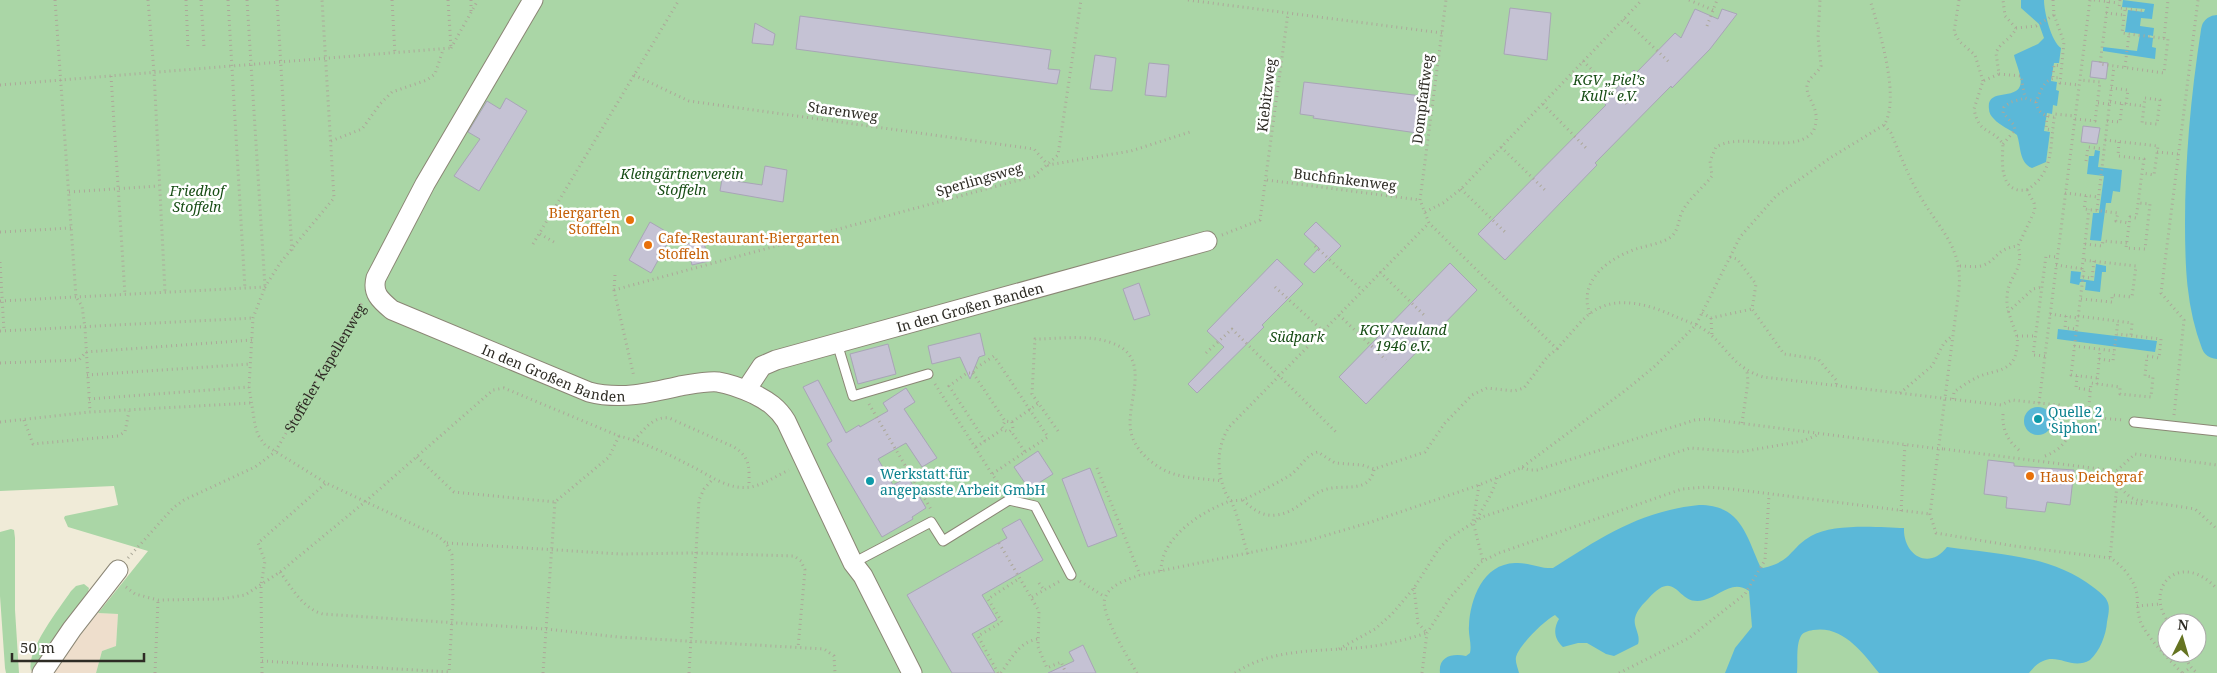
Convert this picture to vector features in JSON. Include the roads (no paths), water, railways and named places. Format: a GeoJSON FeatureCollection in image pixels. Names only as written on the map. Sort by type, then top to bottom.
{"type":"FeatureCollection","features":[{"type":"Feature","properties":{"kind":"street","name":"Stoffeler Kapellenweg"},"geometry":{"type":"LineString","coordinates":[[375,292],[376,278],[425,184],[533,0]]}},
{"type":"Feature","properties":{"kind":"street","name":"In den Großen Banden"},"geometry":{"type":"LineString","coordinates":[[746,390],[762,366],[776,360],[1207,241]]}},
{"type":"Feature","properties":{"kind":"street","name":"In den Großen Banden"},"geometry":{"type":"LineString","coordinates":[[375,292],[392,310],[589,392],[603,396],[638,395],[707,382],[725,383],[764,399],[780,412],[853,563],[863,576],[912,673]]}},
{"type":"Feature","properties":{"kind":"street"},"geometry":{"type":"LineString","coordinates":[[42,673],[116,574]]}},
{"type":"Feature","properties":{"kind":"lane"},"geometry":{"type":"LineString","coordinates":[[836,343],[853,396],[928,374]]}},
{"type":"Feature","properties":{"kind":"lane"},"geometry":{"type":"LineString","coordinates":[[2134,422],[2217,431]]}},
{"type":"Feature","properties":{"kind":"lane"},"geometry":{"type":"LineString","coordinates":[[853,563],[932,522],[943,541],[1009,500],[1035,506],[1071,575]]}},
{"type":"Feature","properties":{"kind":"water"},"geometry":{"type":"Polygon","coordinates":[[[2021,0],[2044,0],[2045,12],[2051,33],[2061,48],[2059,63],[2054,63],[2051,81],[2057,82],[2056,90],[2059,91],[2057,106],[2053,105],[2052,114],[2047,113],[2044,131],[2050,132],[2046,162],[2032,168],[2028,166],[2023,158],[2017,135],[1996,121],[1991,116],[1989,110],[1989,103],[1992,99],[1996,96],[2013,93],[2020,86],[2020,75],[2014,55],[2038,44],[2044,38],[2039,24],[2021,8],[2021,0]]]}},
{"type":"Feature","properties":{"kind":"water"},"geometry":{"type":"Polygon","coordinates":[[[2123,0],[2154,4],[2152,19],[2141,18],[2140,26],[2154,28],[2153,36],[2148,35],[2148,37],[2153,38],[2152,47],[2156,48],[2155,59],[2103,51],[2103,47],[2137,51],[2140,34],[2125,32],[2128,10],[2144,12],[2145,9],[2122,7],[2123,0]]]}},
{"type":"Feature","properties":{"kind":"water"},"geometry":{"type":"Polygon","coordinates":[[[2095,150],[2100,151],[2098,167],[2122,170],[2120,192],[2113,191],[2111,203],[2106,203],[2101,241],[2090,240],[2093,213],[2099,213],[2104,176],[2087,174],[2089,156],[2094,156],[2095,150]]]}},
{"type":"Feature","properties":{"kind":"water"},"geometry":{"type":"Polygon","coordinates":[[[2096,264],[2106,266],[2106,272],[2102,272],[2100,292],[2085,290],[2086,282],[2080,282],[2079,285],[2070,283],[2071,271],[2081,272],[2080,279],[2094,281],[2096,264]]]}},
{"type":"Feature","properties":{"kind":"water"},"geometry":{"type":"Polygon","coordinates":[[[2058,329],[2157,341],[2155,352],[2057,339],[2058,329]]]}},
{"type":"Feature","properties":{"kind":"water"},"geometry":{"type":"Polygon","coordinates":[[[2038,407],[2048,411],[2052,421],[2048,431],[2038,435],[2028,431],[2024,421],[2028,411],[2038,407]]]}},
{"type":"Feature","properties":{"kind":"water"},"geometry":{"type":"Polygon","coordinates":[[[1699,505],[1713,506],[1733,516],[1746,533],[1760,566],[1763,568],[1786,558],[1811,536],[1844,527],[1904,528],[1905,538],[1912,552],[1918,557],[1925,559],[1933,558],[1947,547],[2004,554],[2042,562],[2077,576],[2106,598],[2109,610],[2104,637],[2097,652],[2090,660],[2074,663],[2053,659],[2045,660],[2029,673],[1879,673],[1859,649],[1843,636],[1824,630],[1813,630],[1807,631],[1800,638],[1797,673],[1725,673],[1735,648],[1752,627],[1749,591],[1737,587],[1704,600],[1695,601],[1672,586],[1665,586],[1644,603],[1637,612],[1635,625],[1639,637],[1638,644],[1614,656],[1606,654],[1587,643],[1563,647],[1556,637],[1555,630],[1559,619],[1555,615],[1533,633],[1518,652],[1516,663],[1519,673],[1440,673],[1441,663],[1447,657],[1456,655],[1466,656],[1470,653],[1469,629],[1472,605],[1480,585],[1494,569],[1515,563],[1553,568],[1605,536],[1640,519],[1678,508],[1699,505]]]}},
{"type":"Feature","properties":{"kind":"waterway"},"geometry":{"type":"LineString","coordinates":[[2217,31],[2205,127],[2201,223],[2205,299],[2217,343]]}},
{"type":"Feature","properties":{"kind":"place","name":"Biergarten Stoffeln"},"geometry":{"type":"Point","coordinates":[630,220]}},
{"type":"Feature","properties":{"kind":"place","name":"Cafe-Restaurant-Biergarten Stoffeln"},"geometry":{"type":"Point","coordinates":[648,245]}},
{"type":"Feature","properties":{"kind":"place","name":"Quelle 2 'Siphon'"},"geometry":{"type":"Point","coordinates":[2038,419]}},
{"type":"Feature","properties":{"kind":"place","name":"Haus Deichgraf"},"geometry":{"type":"Point","coordinates":[2030,476]}},
{"type":"Feature","properties":{"kind":"place","name":"Werkstatt für angepasste Arbeit GmbH"},"geometry":{"type":"Point","coordinates":[870,481]}},
{"type":"Feature","properties":{"kind":"park label","name":"KGV „Piel’s Kull“ e.V."},"geometry":{"type":"Point","coordinates":[1609,88]}},
{"type":"Feature","properties":{"kind":"park label","name":"Kleingärtnerverein Stoffeln"},"geometry":{"type":"Point","coordinates":[682,182]}},
{"type":"Feature","properties":{"kind":"park label","name":"Friedhof Stoffeln"},"geometry":{"type":"Point","coordinates":[197,198]}},
{"type":"Feature","properties":{"kind":"park label","name":"Südpark"},"geometry":{"type":"Point","coordinates":[1297,336]}},
{"type":"Feature","properties":{"kind":"park label","name":"KGV Neuland 1946 e.V."},"geometry":{"type":"Point","coordinates":[1403,338]}}]}
